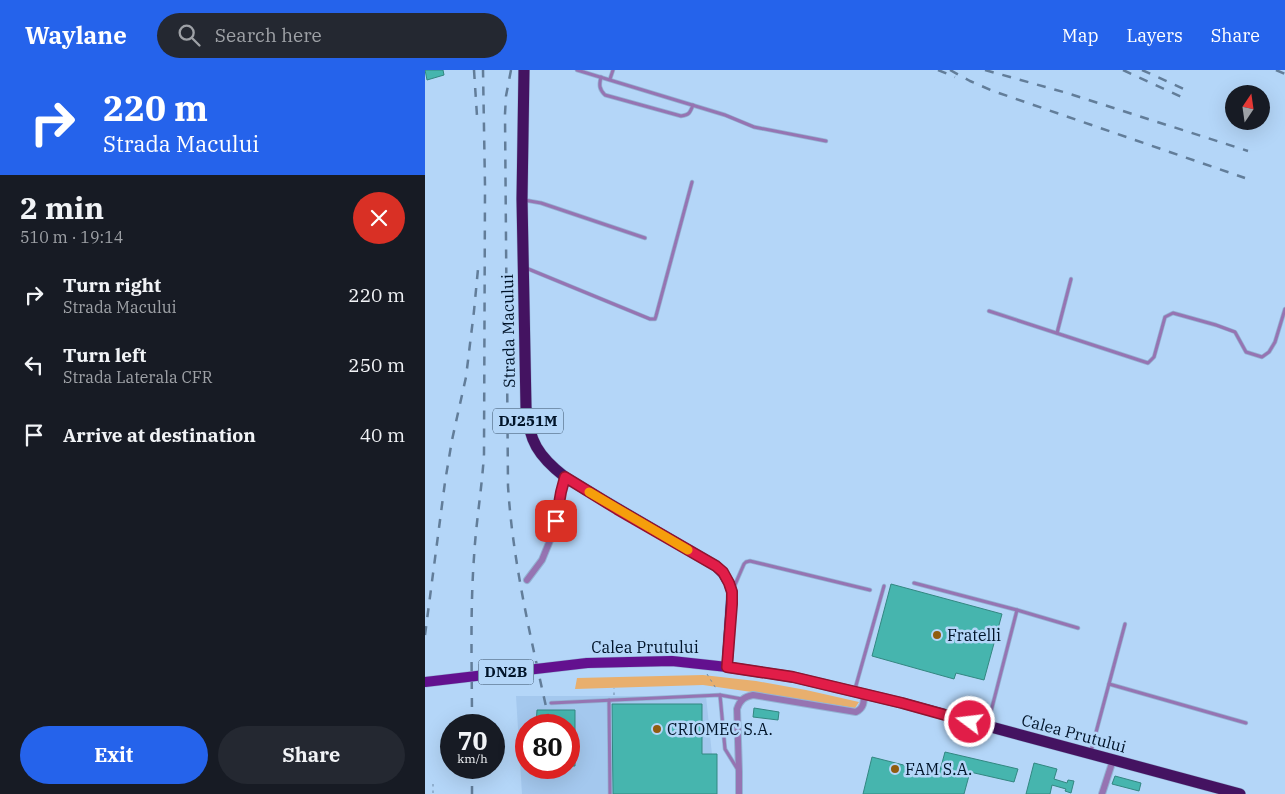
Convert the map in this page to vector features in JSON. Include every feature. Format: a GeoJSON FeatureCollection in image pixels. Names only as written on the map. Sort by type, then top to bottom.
{"type":"FeatureCollection","features":[{"type":"Feature","properties":{"kind":"highway","name":"Strada Macului"},"geometry":{"type":"LineString","coordinates":[[524,70],[523,267],[526,407],[527,421],[531,434],[536,448],[543,458],[565,477],[716,566],[723,572],[732,592],[727,667]]}},
{"type":"Feature","properties":{"kind":"highway","name":"Calea Prutului"},"geometry":{"type":"LineString","coordinates":[[727,667],[793,677],[859,693],[1240,794]]}},
{"type":"Feature","properties":{"kind":"main road","name":"Calea Prutului"},"geometry":{"type":"LineString","coordinates":[[425,682],[587,663],[672,661],[727,667]]}},
{"type":"Feature","properties":{"kind":"street"},"geometry":{"type":"LineString","coordinates":[[527,580],[542,560],[551,538],[565,477]]}},
{"type":"Feature","properties":{"kind":"street"},"geometry":{"type":"LineString","coordinates":[[739,794],[737,709],[742,699],[753,694],[856,712],[863,706],[859,693]]}},
{"type":"Feature","properties":{"kind":"street"},"geometry":{"type":"LineString","coordinates":[[1102,794],[1113,760]]}},
{"type":"Feature","properties":{"kind":"lane"},"geometry":{"type":"LineString","coordinates":[[577,70],[725,115],[754,127],[826,141]]}},
{"type":"Feature","properties":{"kind":"lane"},"geometry":{"type":"LineString","coordinates":[[609,80],[613,70]]}},
{"type":"Feature","properties":{"kind":"lane"},"geometry":{"type":"LineString","coordinates":[[601,77],[599,86],[605,95],[681,116],[687,116],[691,112],[693,105]]}},
{"type":"Feature","properties":{"kind":"lane"},"geometry":{"type":"LineString","coordinates":[[523,267],[650,319],[655,319],[692,182]]}},
{"type":"Feature","properties":{"kind":"lane"},"geometry":{"type":"LineString","coordinates":[[522,199],[541,203],[645,238]]}},
{"type":"Feature","properties":{"kind":"lane"},"geometry":{"type":"LineString","coordinates":[[1057,333],[1071,279]]}},
{"type":"Feature","properties":{"kind":"lane"},"geometry":{"type":"LineString","coordinates":[[989,311],[1148,363],[1154,357],[1165,317],[1173,313],[1235,332],[1246,352],[1262,357],[1269,352],[1275,342],[1285,309]]}},
{"type":"Feature","properties":{"kind":"lane"},"geometry":{"type":"LineString","coordinates":[[732,592],[746,562],[750,561],[870,590]]}},
{"type":"Feature","properties":{"kind":"lane"},"geometry":{"type":"LineString","coordinates":[[914,583],[1078,628]]}},
{"type":"Feature","properties":{"kind":"lane"},"geometry":{"type":"LineString","coordinates":[[859,693],[884,586]]}},
{"type":"Feature","properties":{"kind":"lane"},"geometry":{"type":"LineString","coordinates":[[987,726],[1017,610]]}},
{"type":"Feature","properties":{"kind":"lane"},"geometry":{"type":"LineString","coordinates":[[1090,754],[1125,624]]}},
{"type":"Feature","properties":{"kind":"lane"},"geometry":{"type":"LineString","coordinates":[[1109,684],[1246,723]]}},
{"type":"Feature","properties":{"kind":"lane"},"geometry":{"type":"LineString","coordinates":[[551,703],[720,694],[742,699]]}},
{"type":"Feature","properties":{"kind":"lane"},"geometry":{"type":"LineString","coordinates":[[720,694],[725,749],[739,772]]}},
{"type":"Feature","properties":{"kind":"lane"},"geometry":{"type":"LineString","coordinates":[[609,700],[610,794]]}},
{"type":"Feature","properties":{"kind":"path"},"geometry":{"type":"LineString","coordinates":[[701,663],[720,694]]}},
{"type":"Feature","properties":{"kind":"path"},"geometry":{"type":"LineString","coordinates":[[433,784],[433,794]]}},
{"type":"Feature","properties":{"kind":"shaded area"},"geometry":{"type":"Polygon","coordinates":[[[703,675],[756,681],[859,702],[855,708],[703,685],[575,689],[577,678],[703,675]]]}},
{"type":"Feature","properties":{"kind":"shaded area"},"geometry":{"type":"Polygon","coordinates":[[[516,696],[706,696],[716,794],[522,794],[521,779],[580,779],[580,714],[517,714],[516,696]]]}},
{"type":"Feature","properties":{"kind":"building"},"geometry":{"type":"Polygon","coordinates":[[[425,70],[443,70],[444,75],[427,80],[425,70]]]}},
{"type":"Feature","properties":{"kind":"building","name":"Fratelli"},"geometry":{"type":"Polygon","coordinates":[[[891,584],[1002,614],[984,680],[956,673],[954,679],[872,656],[891,584]]]}},
{"type":"Feature","properties":{"kind":"building","name":"CRIOMEC S.A."},"geometry":{"type":"Polygon","coordinates":[[[612,704],[702,704],[702,754],[717,754],[717,794],[613,794],[612,704]]]}},
{"type":"Feature","properties":{"kind":"building"},"geometry":{"type":"Polygon","coordinates":[[[754,708],[779,712],[778,720],[753,717],[754,708]]]}},
{"type":"Feature","properties":{"kind":"building"},"geometry":{"type":"Polygon","coordinates":[[[537,710],[575,710],[575,714],[537,714],[537,710]]]}},
{"type":"Feature","properties":{"kind":"building","name":"FAM S.A."},"geometry":{"type":"Polygon","coordinates":[[[945,752],[1018,769],[1014,782],[970,772],[964,794],[863,794],[872,757],[939,774],[945,752]]]}},
{"type":"Feature","properties":{"kind":"building"},"geometry":{"type":"Polygon","coordinates":[[[1034,763],[1057,769],[1054,779],[1067,783],[1068,780],[1074,781],[1071,793],[1065,791],[1066,789],[1052,785],[1050,794],[1026,794],[1034,763]]]}},
{"type":"Feature","properties":{"kind":"building"},"geometry":{"type":"Polygon","coordinates":[[[1115,776],[1141,783],[1139,791],[1112,784],[1115,776]]]}},
{"type":"Feature","properties":{"kind":"railway"},"geometry":{"type":"LineString","coordinates":[[474,70],[477,116]]}},
{"type":"Feature","properties":{"kind":"railway"},"geometry":{"type":"LineString","coordinates":[[472,714],[473,578],[484,454],[485,186],[483,70]]}},
{"type":"Feature","properties":{"kind":"railway"},"geometry":{"type":"LineString","coordinates":[[511,70],[505,114],[508,486],[519,576],[548,714]]}},
{"type":"Feature","properties":{"kind":"railway"},"geometry":{"type":"LineString","coordinates":[[938,70],[955,77]]}},
{"type":"Feature","properties":{"kind":"railway"},"geometry":{"type":"LineString","coordinates":[[950,70],[993,91],[1245,178]]}},
{"type":"Feature","properties":{"kind":"railway"},"geometry":{"type":"LineString","coordinates":[[985,70],[1067,93],[1248,151]]}},
{"type":"Feature","properties":{"kind":"railway"},"geometry":{"type":"LineString","coordinates":[[1123,70],[1186,99]]}},
{"type":"Feature","properties":{"kind":"railway"},"geometry":{"type":"LineString","coordinates":[[1142,70],[1186,90]]}},
{"type":"Feature","properties":{"kind":"railway"},"geometry":{"type":"LineString","coordinates":[[1276,70],[1285,74]]}},
{"type":"Feature","properties":{"kind":"railway"},"geometry":{"type":"LineString","coordinates":[[425,635],[445,482],[466,377],[478,269]]}},
{"type":"Feature","properties":{"kind":"railway"},"geometry":{"type":"LineString","coordinates":[[472,779],[472,794]]}},
{"type":"Feature","properties":{"kind":"slow traffic"},"geometry":{"type":"LineString","coordinates":[[589,492],[688,550]]}},
{"type":"Feature","properties":{"kind":"place","name":"Fratelli"},"geometry":{"type":"Point","coordinates":[937,635]}},
{"type":"Feature","properties":{"kind":"place","name":"CRIOMEC S.A."},"geometry":{"type":"Point","coordinates":[657,729]}},
{"type":"Feature","properties":{"kind":"place","name":"FAM S.A."},"geometry":{"type":"Point","coordinates":[895,769]}},
{"type":"Feature","properties":{"kind":"route"},"geometry":{"type":"LineString","coordinates":[[556,521],[565,477],[716,566],[723,572],[732,592],[727,667],[793,677],[902,703],[970,722]]}}]}
